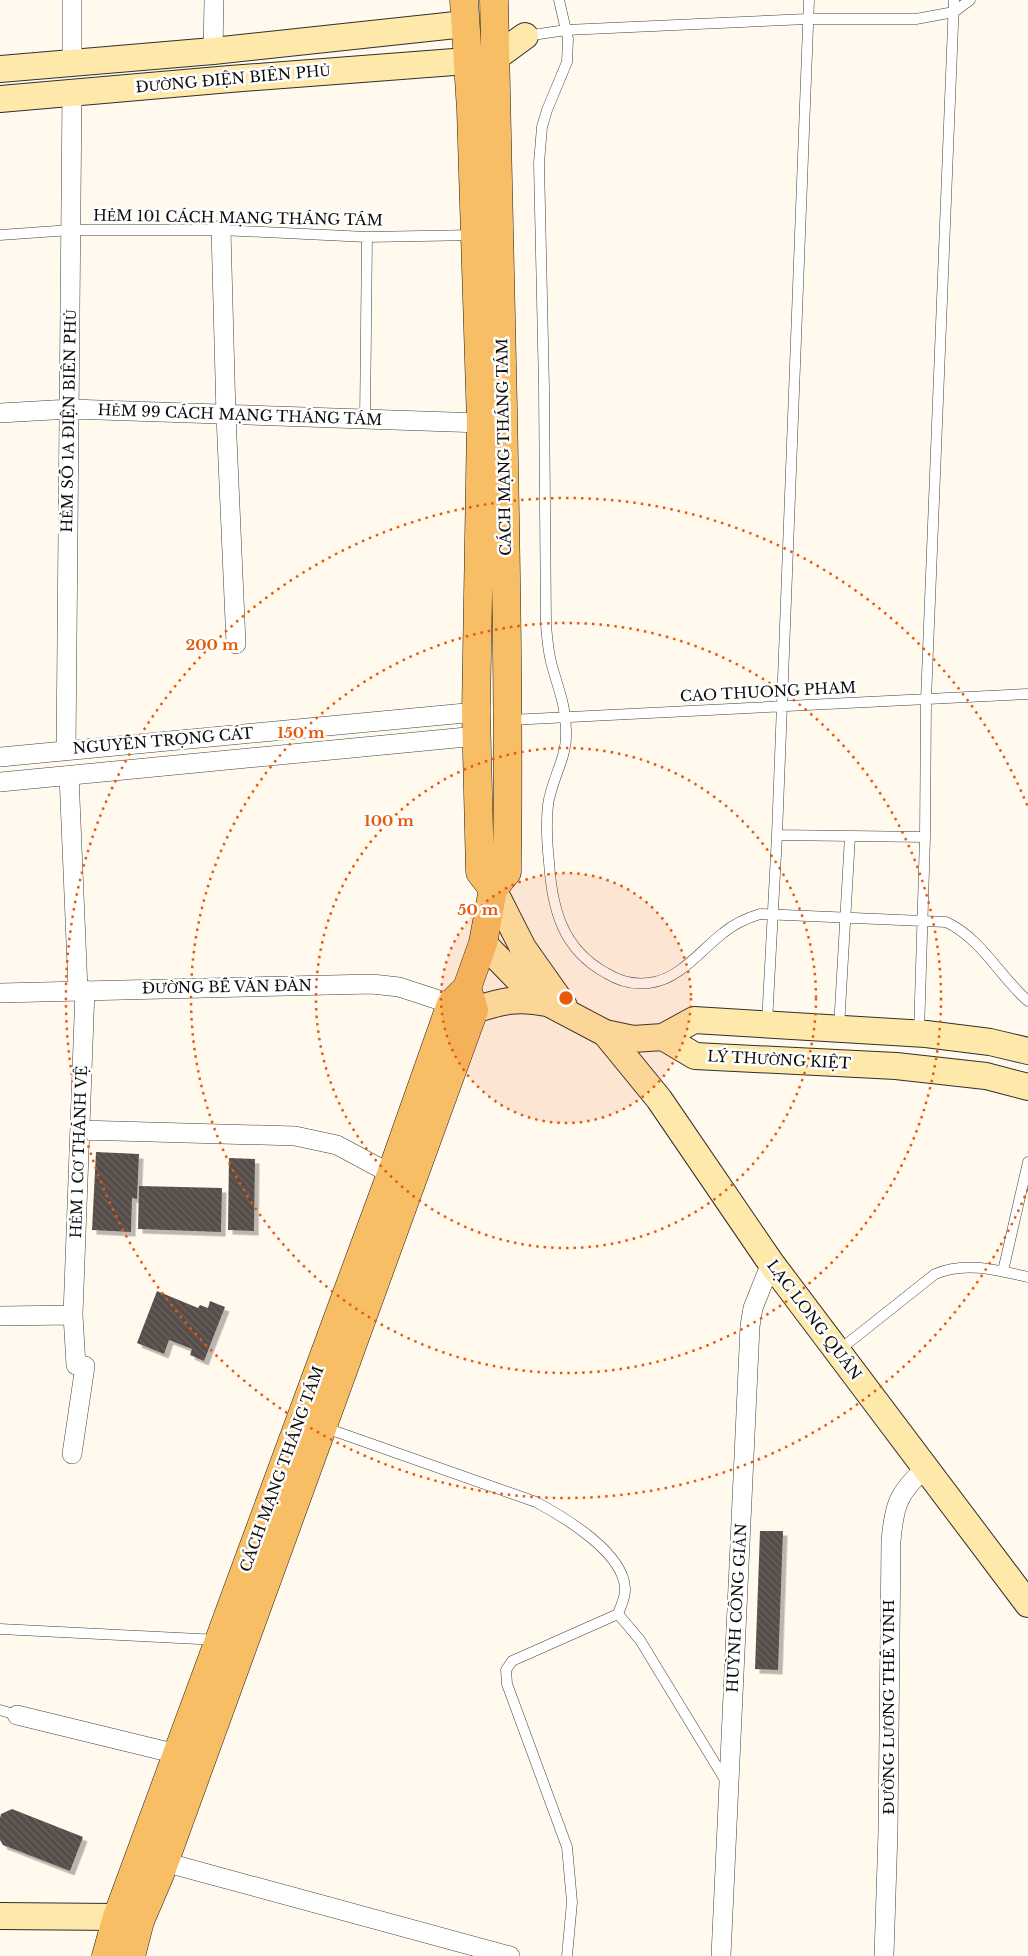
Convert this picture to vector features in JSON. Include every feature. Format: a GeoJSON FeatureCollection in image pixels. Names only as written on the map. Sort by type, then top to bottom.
{"type":"FeatureCollection","features":[{"type":"Feature","properties":{"kind":"main road","name":"ĐƯỜNG ĐIỆN BIÊN PHỦ"},"geometry":{"type":"LineString","coordinates":[[0,68],[72,64],[353,38],[464,12]]}},
{"type":"Feature","properties":{"kind":"main road"},"geometry":{"type":"LineString","coordinates":[[464,12],[494,12],[525,36],[495,58],[467,61]]}},
{"type":"Feature","properties":{"kind":"main road","name":"CÁCH MẠNG THÁNG TÁM"},"geometry":{"type":"LineString","coordinates":[[464,12],[471,110],[481,423],[477,723],[480,872],[493,889]]}},
{"type":"Feature","properties":{"kind":"main road","name":"CÁCH MẠNG THÁNG TÁM"},"geometry":{"type":"LineString","coordinates":[[106,1956],[164,1862],[322,1427],[483,944],[493,889],[508,872],[508,610],[498,109],[494,12]]}},
{"type":"Feature","properties":{"kind":"main road","name":"ĐƯỜNG ĐIỆN BIÊN PHỦ"},"geometry":{"type":"LineString","coordinates":[[0,99],[467,61]]}},
{"type":"Feature","properties":{"kind":"main road"},"geometry":{"type":"LineString","coordinates":[[478,611],[508,610]]}},
{"type":"Feature","properties":{"kind":"main road"},"geometry":{"type":"LineString","coordinates":[[477,723],[509,720]]}},
{"type":"Feature","properties":{"kind":"main road","name":"LẠC LONG QUÂN"},"geometry":{"type":"LineString","coordinates":[[493,889],[523,948],[559,1009]]}},
{"type":"Feature","properties":{"kind":"main road","name":"LẠC LONG QUÂN"},"geometry":{"type":"LineString","coordinates":[[483,944],[526,987],[559,1009],[605,1033],[633,1039],[663,1038]]}},
{"type":"Feature","properties":{"kind":"main road"},"geometry":{"type":"LineString","coordinates":[[464,1000],[524,998],[559,1009]]}},
{"type":"Feature","properties":{"kind":"main road","name":"CÁCH MẠNG THÁNG TÁM"},"geometry":{"type":"LineString","coordinates":[[131,1956],[128,1919],[177,1754],[391,1174],[464,1000]]}},
{"type":"Feature","properties":{"kind":"main road"},"geometry":{"type":"LineString","coordinates":[[663,1038],[694,1020],[919,1033],[990,1042],[1028,1051]]}},
{"type":"Feature","properties":{"kind":"main road","name":"LẠC LONG QUÂN"},"geometry":{"type":"LineString","coordinates":[[605,1033],[659,1099],[771,1263],[1028,1604]]}},
{"type":"Feature","properties":{"kind":"main road","name":"LÝ THƯỜNG KIỆT"},"geometry":{"type":"LineString","coordinates":[[663,1038],[695,1056],[905,1067],[986,1076],[1028,1087]]}},
{"type":"Feature","properties":{"kind":"main road"},"geometry":{"type":"LineString","coordinates":[[0,1916],[128,1919]]}},
{"type":"Feature","properties":{"kind":"street"},"geometry":{"type":"LineString","coordinates":[[72,0],[72,64]]}},
{"type":"Feature","properties":{"kind":"street"},"geometry":{"type":"LineString","coordinates":[[213,51],[214,0]]}},
{"type":"Feature","properties":{"kind":"street","name":"HẺM SỐ 1A ĐIỆN BIÊN PHỦ"},"geometry":{"type":"LineString","coordinates":[[66,750],[72,92]]}},
{"type":"Feature","properties":{"kind":"street"},"geometry":{"type":"LineString","coordinates":[[222,230],[226,415],[236,644]]}},
{"type":"Feature","properties":{"kind":"street","name":"HẺM 99 CÁCH MẠNG THÁNG TÁM"},"geometry":{"type":"LineString","coordinates":[[0,413],[70,409],[481,423]]}},
{"type":"Feature","properties":{"kind":"street"},"geometry":{"type":"LineString","coordinates":[[0,782],[69,775],[477,723]]}},
{"type":"Feature","properties":{"kind":"street","name":"NGUYỄN TRỌNG CÁT"},"geometry":{"type":"LineString","coordinates":[[0,757],[66,750],[477,723]]}},
{"type":"Feature","properties":{"kind":"street","name":"HẺM 1 CƠ THÁNH VỆ"},"geometry":{"type":"LineString","coordinates":[[69,775],[81,990],[80,1130],[72,1315],[76,1365],[85,1366],[72,1454]]}},
{"type":"Feature","properties":{"kind":"street","name":"ĐƯỜNG BẾ VĂN ĐÀN"},"geometry":{"type":"LineString","coordinates":[[0,993],[372,984],[399,987],[464,1000]]}},
{"type":"Feature","properties":{"kind":"street"},"geometry":{"type":"LineString","coordinates":[[80,1130],[295,1136],[337,1146],[391,1174]]}},
{"type":"Feature","properties":{"kind":"street","name":"HUỲNH CÔNG GIẢN"},"geometry":{"type":"LineString","coordinates":[[721,1956],[750,1326],[759,1291],[771,1263]]}},
{"type":"Feature","properties":{"kind":"street"},"geometry":{"type":"LineString","coordinates":[[0,1316],[72,1315]]}},
{"type":"Feature","properties":{"kind":"street","name":"ĐƯỜNG LƯƠNG THẾ VINH"},"geometry":{"type":"LineString","coordinates":[[884,1956],[888,1831],[891,1532],[894,1510],[898,1500],[911,1482],[925,1469]]}},
{"type":"Feature","properties":{"kind":"street"},"geometry":{"type":"LineString","coordinates":[[9,1713],[177,1754]]}},
{"type":"Feature","properties":{"kind":"street"},"geometry":{"type":"LineString","coordinates":[[164,1862],[510,1956]]}},
{"type":"Feature","properties":{"kind":"lane"},"geometry":{"type":"LineString","coordinates":[[559,0],[568,40],[567,62],[546,110],[542,127],[539,163],[544,378],[546,625],[549,653],[564,703],[566,717],[566,738],[551,788],[548,807],[548,850],[551,891],[562,926],[570,942],[587,961],[618,980],[650,983],[666,978],[686,966],[724,932],[745,919],[760,914],[946,922],[959,928],[1028,1001]]}},
{"type":"Feature","properties":{"kind":"lane"},"geometry":{"type":"LineString","coordinates":[[766,1025],[777,835],[809,0]]}},
{"type":"Feature","properties":{"kind":"lane"},"geometry":{"type":"LineString","coordinates":[[919,1033],[925,837],[926,700],[954,0]]}},
{"type":"Feature","properties":{"kind":"lane"},"geometry":{"type":"LineString","coordinates":[[525,36],[566,30],[808,19],[916,18],[954,12],[970,0]]}},
{"type":"Feature","properties":{"kind":"lane","name":"HẺM 101 CÁCH MẠNG THÁNG TÁM"},"geometry":{"type":"LineString","coordinates":[[0,235],[71,230],[222,230],[367,237],[476,236]]}},
{"type":"Feature","properties":{"kind":"lane"},"geometry":{"type":"LineString","coordinates":[[365,420],[367,237]]}},
{"type":"Feature","properties":{"kind":"lane","name":"CAO THUONG PHAM"},"geometry":{"type":"LineString","coordinates":[[509,720],[1028,694]]}},
{"type":"Feature","properties":{"kind":"lane"},"geometry":{"type":"LineString","coordinates":[[777,835],[925,837]]}},
{"type":"Feature","properties":{"kind":"lane"},"geometry":{"type":"LineString","coordinates":[[839,1029],[850,836]]}},
{"type":"Feature","properties":{"kind":"lane"},"geometry":{"type":"LineString","coordinates":[[1003,1272],[1028,1162]]}},
{"type":"Feature","properties":{"kind":"lane"},"geometry":{"type":"LineString","coordinates":[[837,1352],[935,1274],[957,1267],[1028,1277]]}},
{"type":"Feature","properties":{"kind":"lane"},"geometry":{"type":"LineString","coordinates":[[322,1427],[536,1502],[568,1520],[595,1541],[618,1566],[626,1589],[618,1614],[518,1657],[508,1666],[506,1674],[507,1684],[525,1736],[567,1847],[572,1902],[567,1956]]}},
{"type":"Feature","properties":{"kind":"lane"},"geometry":{"type":"LineString","coordinates":[[618,1614],[640,1640],[728,1785]]}},
{"type":"Feature","properties":{"kind":"lane"},"geometry":{"type":"LineString","coordinates":[[0,1629],[219,1640]]}},
{"type":"Feature","properties":{"kind":"building"},"geometry":{"type":"Polygon","coordinates":[[[96,1152],[139,1154],[137,1199],[132,1198],[131,1232],[92,1230],[96,1152]]]}},
{"type":"Feature","properties":{"kind":"building"},"geometry":{"type":"Polygon","coordinates":[[[229,1158],[255,1159],[254,1231],[228,1230],[229,1158]]]}},
{"type":"Feature","properties":{"kind":"building"},"geometry":{"type":"Polygon","coordinates":[[[139,1186],[222,1188],[221,1232],[138,1229],[139,1186]]]}},
{"type":"Feature","properties":{"kind":"building"},"geometry":{"type":"Polygon","coordinates":[[[157,1291],[198,1308],[200,1305],[208,1308],[210,1301],[225,1307],[204,1361],[190,1355],[192,1349],[169,1340],[164,1354],[137,1343],[157,1291]]]}},
{"type":"Feature","properties":{"kind":"building"},"geometry":{"type":"Polygon","coordinates":[[[760,1531],[783,1531],[778,1670],[755,1669],[760,1531]]]}},
{"type":"Feature","properties":{"kind":"building"},"geometry":{"type":"Polygon","coordinates":[[[12,1809],[83,1837],[70,1871],[3,1845],[0,1840],[1,1814],[12,1809]]]}}]}
